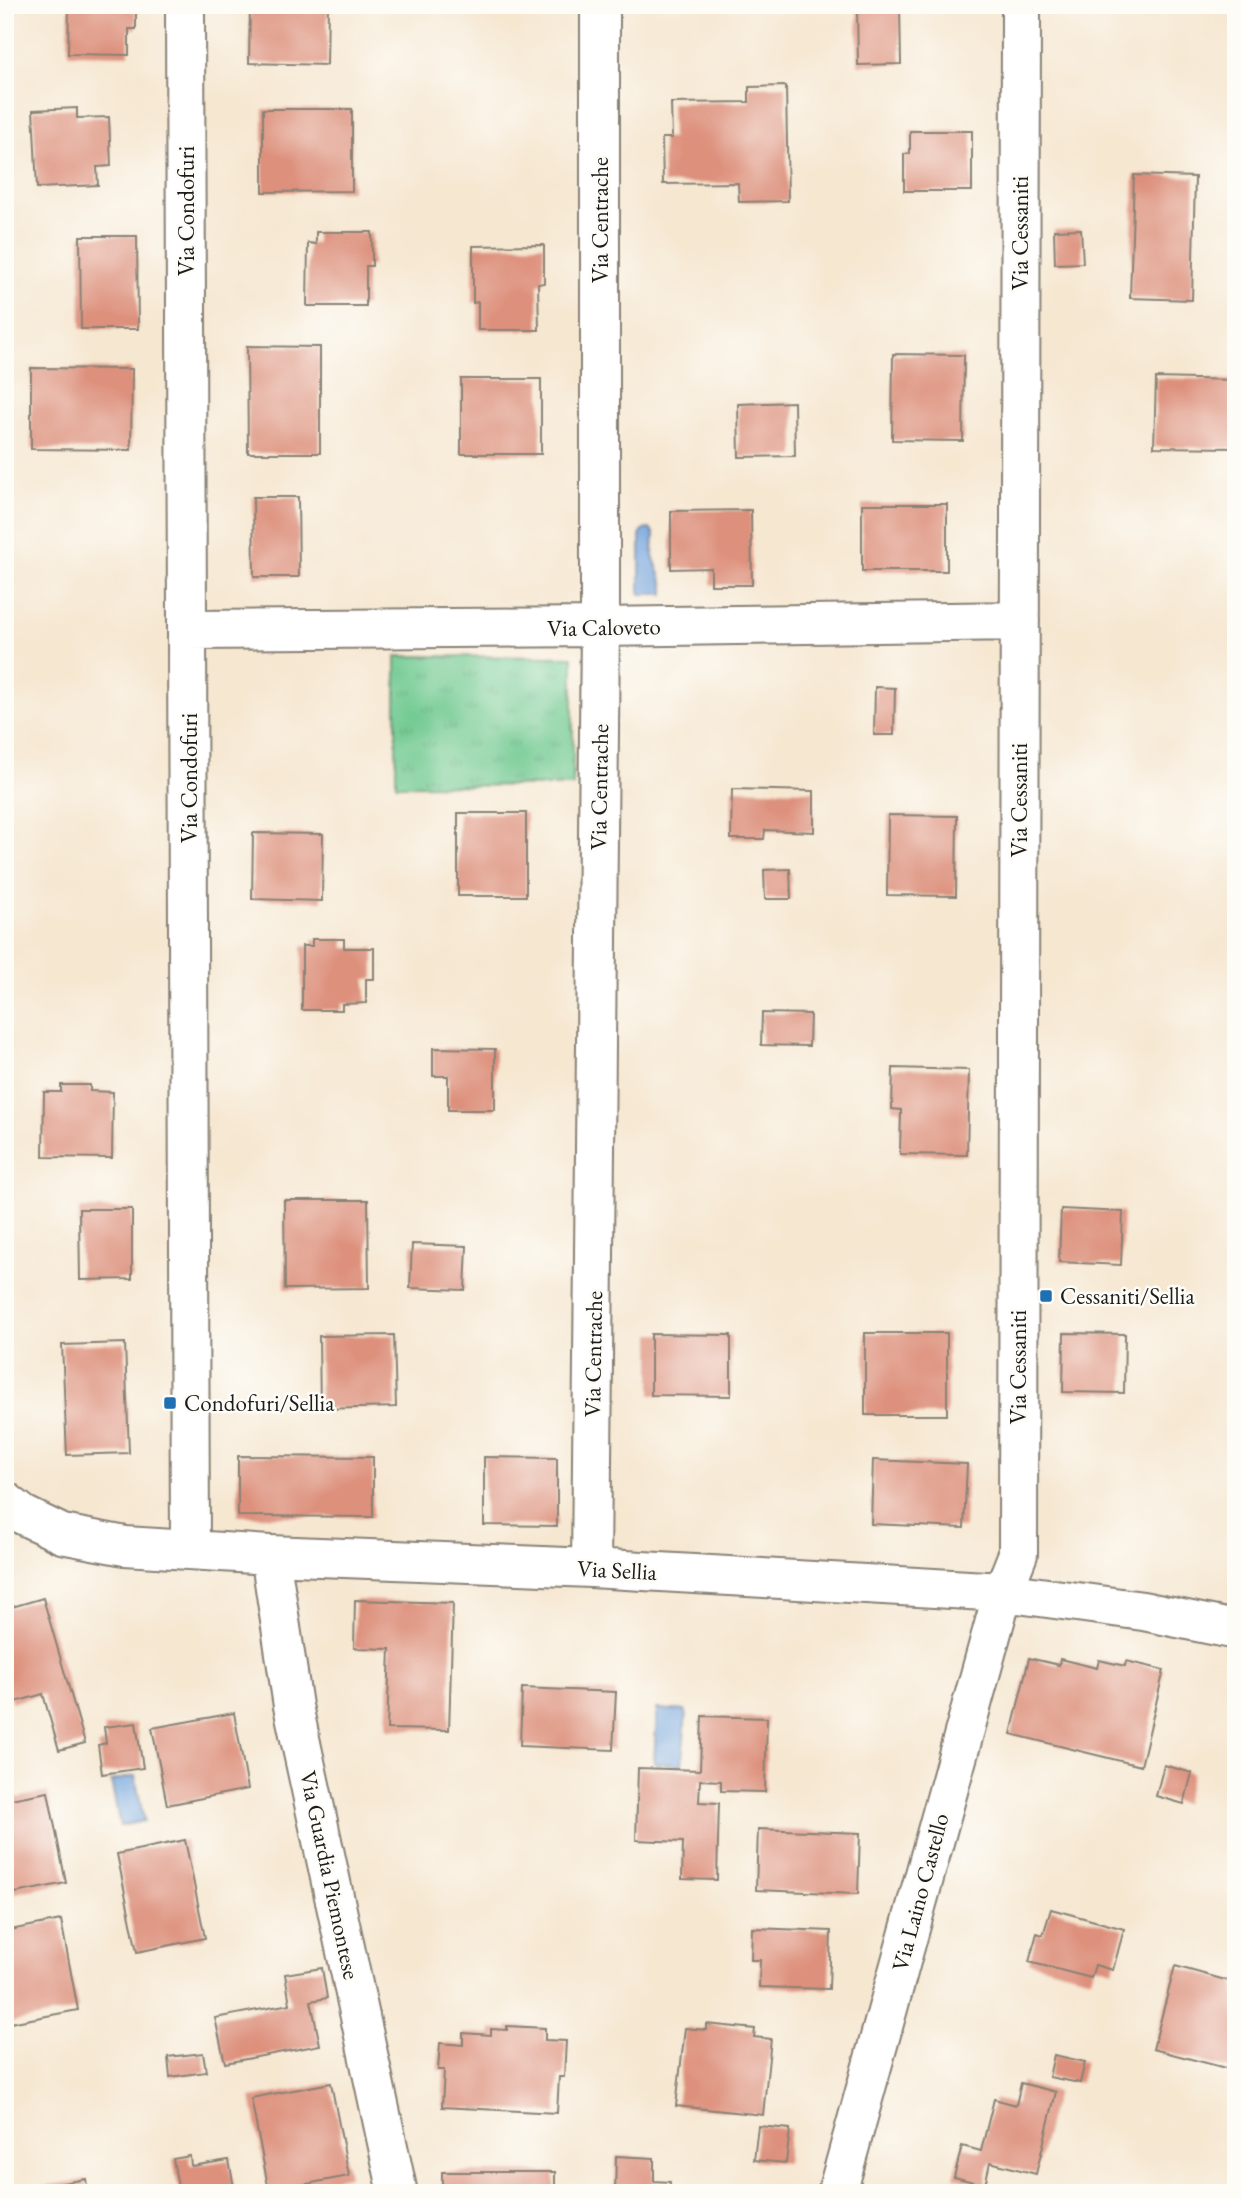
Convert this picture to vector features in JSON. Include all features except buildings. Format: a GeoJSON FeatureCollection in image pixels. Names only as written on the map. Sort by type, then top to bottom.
{"type":"FeatureCollection","features":[{"type":"Feature","properties":{"kind":"street","name":"Via Condofuri"},"geometry":{"type":"LineString","coordinates":[[185,5],[190,1550]]}},
{"type":"Feature","properties":{"kind":"street","name":"Via Centrache"},"geometry":{"type":"LineString","coordinates":[[591,1568],[600,627],[600,5]]}},
{"type":"Feature","properties":{"kind":"street","name":"Via Cessaniti"},"geometry":{"type":"LineString","coordinates":[[1003,1592],[1018,1554],[1021,5]]}},
{"type":"Feature","properties":{"kind":"street","name":"Via Caloveto"},"geometry":{"type":"LineString","coordinates":[[189,630],[1020,621]]}},
{"type":"Feature","properties":{"kind":"street","name":"Via Sellia"},"geometry":{"type":"LineString","coordinates":[[5,1501],[38,1523],[74,1538],[125,1546],[270,1555],[591,1568],[1003,1592],[1143,1611],[1236,1630]]}},
{"type":"Feature","properties":{"kind":"street","name":"Via Guardia Piemontese"},"geometry":{"type":"LineString","coordinates":[[270,1555],[293,1706],[398,2193]]}},
{"type":"Feature","properties":{"kind":"street","name":"Via Laino Castello"},"geometry":{"type":"LineString","coordinates":[[836,2193],[1003,1592]]}},
{"type":"Feature","properties":{"kind":"green space"},"geometry":{"type":"Polygon","coordinates":[[[396,656],[573,657],[573,786],[396,785],[396,656]]]}},
{"type":"Feature","properties":{"kind":"water"},"geometry":{"type":"Polygon","coordinates":[[[650,529],[654,534],[653,556],[664,585],[664,594],[640,594],[640,536],[643,530],[650,529]]]}},
{"type":"Feature","properties":{"kind":"water"},"geometry":{"type":"Polygon","coordinates":[[[657,1709],[686,1711],[682,1765],[654,1763],[657,1709]]]}},
{"type":"Feature","properties":{"kind":"water"},"geometry":{"type":"Polygon","coordinates":[[[135,1776],[144,1821],[120,1826],[111,1781],[135,1776]]]}},
{"type":"Feature","properties":{"kind":"place","name":"Cessaniti/Sellia"},"geometry":{"type":"Point","coordinates":[1046,1296]}},
{"type":"Feature","properties":{"kind":"place","name":"Condofuri/Sellia"},"geometry":{"type":"Point","coordinates":[170,1403]}}]}
